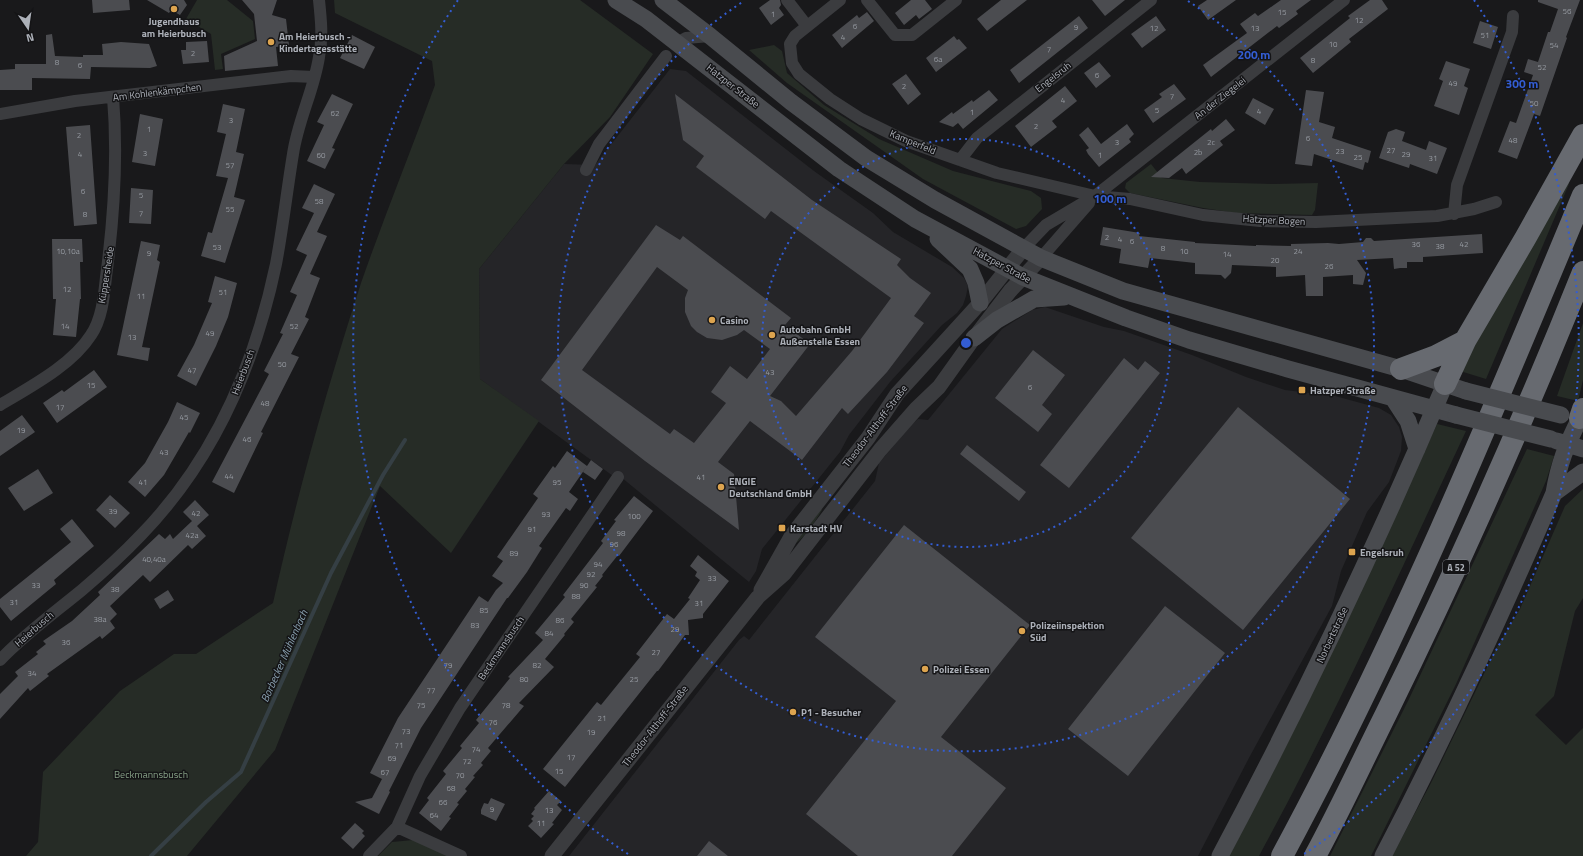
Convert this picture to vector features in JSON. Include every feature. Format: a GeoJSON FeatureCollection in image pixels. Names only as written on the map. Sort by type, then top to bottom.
{"type":"FeatureCollection","features":[{"type":"Feature","properties":{"kind":"highway"},"geometry":{"type":"LineString","coordinates":[[1445,384],[1465,341],[1526,237],[1583,134]]}},
{"type":"Feature","properties":{"kind":"highway","name":"A 52"},"geometry":{"type":"LineString","coordinates":[[1282,856],[1385,652],[1465,477],[1583,196]]}},
{"type":"Feature","properties":{"kind":"highway","name":"A 52"},"geometry":{"type":"LineString","coordinates":[[1315,856],[1411,663],[1491,491],[1552,350],[1583,272]]}},
{"type":"Feature","properties":{"kind":"highway"},"geometry":{"type":"LineString","coordinates":[[1401,369],[1436,356],[1465,341]]}},
{"type":"Feature","properties":{"kind":"main road","name":"Hatzper Straße"},"geometry":{"type":"LineString","coordinates":[[616,0],[646,19],[838,168],[915,219],[1023,277],[1126,318],[1189,340],[1393,398],[1567,444]]}},
{"type":"Feature","properties":{"kind":"main road"},"geometry":{"type":"LineString","coordinates":[[663,0],[791,102],[866,158],[934,200],[1042,258],[1123,292],[1401,369],[1466,390],[1577,415],[1558,469],[1554,493],[1484,651],[1415,794],[1383,856]]}},
{"type":"Feature","properties":{"kind":"main road"},"geometry":{"type":"LineString","coordinates":[[915,219],[953,252],[970,270],[976,283],[980,303]]}},
{"type":"Feature","properties":{"kind":"main road"},"geometry":{"type":"LineString","coordinates":[[974,338],[997,320],[1034,299],[1046,297],[1074,297]]}},
{"type":"Feature","properties":{"kind":"main road","name":"Norbertstraße"},"geometry":{"type":"LineString","coordinates":[[1220,856],[1259,784],[1322,655],[1417,449],[1445,384]]}},
{"type":"Feature","properties":{"kind":"main road"},"geometry":{"type":"LineString","coordinates":[[1393,398],[1408,422],[1417,449]]}},
{"type":"Feature","properties":{"kind":"main road"},"geometry":{"type":"LineString","coordinates":[[1554,493],[1583,472]]}},
{"type":"Feature","properties":{"kind":"street","name":"Heierbusch"},"geometry":{"type":"LineString","coordinates":[[0,660],[22,638],[82,590],[141,536],[183,485],[218,431],[254,345],[267,303],[276,263],[299,122],[319,58],[322,34],[319,0]]}},
{"type":"Feature","properties":{"kind":"street"},"geometry":{"type":"LineString","coordinates":[[787,0],[807,26]]}},
{"type":"Feature","properties":{"kind":"street","name":"Kamperfeld"},"geometry":{"type":"LineString","coordinates":[[840,0],[795,36],[790,44],[792,63],[799,74],[830,99],[861,119],[906,141],[997,173],[1095,196]]}},
{"type":"Feature","properties":{"kind":"street"},"geometry":{"type":"LineString","coordinates":[[867,0],[895,35],[912,35],[956,0]]}},
{"type":"Feature","properties":{"kind":"street","name":"An der Ziegelei"},"geometry":{"type":"LineString","coordinates":[[1023,249],[1046,225],[1095,196],[1344,0]]}},
{"type":"Feature","properties":{"kind":"street","name":"Engelsruh"},"geometry":{"type":"LineString","coordinates":[[960,160],[977,138],[1146,1]]}},
{"type":"Feature","properties":{"kind":"street"},"geometry":{"type":"LineString","coordinates":[[1454,214],[1457,185],[1512,32],[1513,16]]}},
{"type":"Feature","properties":{"kind":"street"},"geometry":{"type":"LineString","coordinates":[[676,43],[686,38],[710,36]]}},
{"type":"Feature","properties":{"kind":"street"},"geometry":{"type":"LineString","coordinates":[[586,170],[599,144],[666,56]]}},
{"type":"Feature","properties":{"kind":"street","name":"Am Kohlenkämpchen"},"geometry":{"type":"LineString","coordinates":[[0,114],[75,101],[290,76],[314,77]]}},
{"type":"Feature","properties":{"kind":"street","name":"Küppersheide"},"geometry":{"type":"LineString","coordinates":[[0,405],[31,387],[73,356],[92,334],[98,320],[104,294],[113,224],[115,180],[113,97]]}},
{"type":"Feature","properties":{"kind":"street","name":"An der Ziegelei"},"geometry":{"type":"LineString","coordinates":[[1023,277],[1042,258],[1095,196]]}},
{"type":"Feature","properties":{"kind":"street","name":"Hatzper Bogen"},"geometry":{"type":"LineString","coordinates":[[1095,196],[1130,199],[1203,215],[1260,221],[1316,222],[1437,216],[1454,214],[1496,202]]}},
{"type":"Feature","properties":{"kind":"street","name":"Theodor-Althoff-Straße"},"geometry":{"type":"LineString","coordinates":[[552,856],[758,597],[792,535],[868,438],[897,394],[980,303],[1023,249]]}},
{"type":"Feature","properties":{"kind":"street","name":"Theodor-Althoff-Straße"},"geometry":{"type":"LineString","coordinates":[[758,597],[784,574],[880,450],[916,409],[939,387],[974,338],[1023,277]]}},
{"type":"Feature","properties":{"kind":"street","name":"Beckmannsbusch"},"geometry":{"type":"LineString","coordinates":[[369,856],[397,827],[420,776],[460,708],[618,477]]}},
{"type":"Feature","properties":{"kind":"street"},"geometry":{"type":"LineString","coordinates":[[397,827],[461,856]]}},
{"type":"Feature","properties":{"kind":"shaded area"},"geometry":{"type":"Polygon","coordinates":[[[670,69],[686,71],[814,171],[873,213],[893,232],[952,267],[964,278],[968,286],[963,305],[957,313],[942,325],[890,382],[849,435],[840,452],[762,549],[756,571],[749,582],[616,473],[613,476],[480,379],[479,269],[564,164],[595,165],[670,69]]]}},
{"type":"Feature","properties":{"kind":"shaded area"},"geometry":{"type":"Polygon","coordinates":[[[1045,307],[1104,327],[1124,331],[1192,355],[1246,377],[1285,390],[1335,396],[1379,408],[1391,415],[1399,427],[1402,437],[1401,451],[1389,482],[1367,512],[1341,571],[1332,606],[1250,756],[1198,856],[569,856],[739,640],[744,636],[749,640],[875,481],[879,463],[911,425],[918,419],[928,420],[1002,329],[1032,310],[1045,307]]]}},
{"type":"Feature","properties":{"kind":"green space"},"geometry":{"type":"Polygon","coordinates":[[[197,0],[227,0],[253,21],[255,39],[221,54],[223,69],[215,70],[211,34],[186,19],[197,0]]]}},
{"type":"Feature","properties":{"kind":"green space"},"geometry":{"type":"Polygon","coordinates":[[[334,0],[580,0],[653,54],[610,117],[564,164],[479,269],[480,379],[539,421],[451,553],[380,486],[275,750],[187,856],[26,856],[38,842],[43,772],[120,691],[174,654],[196,654],[273,603],[302,482],[348,322],[370,258],[435,85],[432,61],[335,13],[334,0]]]}},
{"type":"Feature","properties":{"kind":"green space"},"geometry":{"type":"Polygon","coordinates":[[[774,45],[782,51],[787,73],[824,105],[879,139],[953,171],[1031,191],[1041,198],[1042,209],[1026,226],[1016,229],[923,179],[787,83],[749,50],[774,45]]]}},
{"type":"Feature","properties":{"kind":"green space"},"geometry":{"type":"Polygon","coordinates":[[[1151,164],[1162,178],[1200,182],[1274,184],[1318,183],[1315,210],[1312,215],[1236,213],[1203,208],[1130,193],[1125,188],[1126,183],[1151,164]]]}},
{"type":"Feature","properties":{"kind":"green space"},"geometry":{"type":"Polygon","coordinates":[[[1571,172],[1569,184],[1486,379],[1460,371],[1571,172]]]}},
{"type":"Feature","properties":{"kind":"green space"},"geometry":{"type":"Polygon","coordinates":[[[1583,323],[1583,380],[1578,401],[1557,396],[1583,323]]]}},
{"type":"Feature","properties":{"kind":"green space"},"geometry":{"type":"Polygon","coordinates":[[[1437,424],[1466,431],[1340,699],[1259,856],[1229,856],[1311,696],[1437,424]]]}},
{"type":"Feature","properties":{"kind":"green space"},"geometry":{"type":"Polygon","coordinates":[[[1527,449],[1554,456],[1546,481],[1456,684],[1371,856],[1330,856],[1409,699],[1527,449]]]}},
{"type":"Feature","properties":{"kind":"green space"},"geometry":{"type":"Polygon","coordinates":[[[1583,489],[1583,598],[1575,611],[1554,696],[1535,715],[1566,745],[1583,728],[1583,856],[1392,856],[1431,783],[1497,647],[1520,609],[1565,506],[1583,489]]]}},
{"type":"Feature","properties":{"kind":"green space"},"geometry":{"type":"Polygon","coordinates":[[[820,508],[822,510],[809,529],[798,542],[793,545],[820,508]]]}},
{"type":"Feature","properties":{"kind":"green space"},"geometry":{"type":"Polygon","coordinates":[[[413,840],[449,856],[378,856],[392,842],[413,840]]]}},
{"type":"Feature","properties":{"kind":"building"},"geometry":{"type":"Polygon","coordinates":[[[92,0],[129,0],[130,10],[93,13],[92,0]]]}},
{"type":"Feature","properties":{"kind":"building","name":"Jugendhaus am Heierbusch"},"geometry":{"type":"Polygon","coordinates":[[[147,0],[184,0],[187,5],[180,15],[171,10],[169,13],[147,0]]]}},
{"type":"Feature","properties":{"kind":"building","name":"Am Heierbusch - Kindertagesstätte"},"geometry":{"type":"Polygon","coordinates":[[[242,0],[277,0],[272,15],[286,19],[289,45],[276,47],[278,66],[225,71],[224,56],[257,41],[254,14],[242,0]]]}},
{"type":"Feature","properties":{"kind":"building"},"geometry":{"type":"Polygon","coordinates":[[[770,0],[780,0],[781,5],[779,8],[784,15],[771,25],[759,8],[770,0]]]}},
{"type":"Feature","properties":{"kind":"building"},"geometry":{"type":"Polygon","coordinates":[[[911,0],[925,0],[932,9],[919,19],[916,15],[904,25],[895,13],[911,0]]]}},
{"type":"Feature","properties":{"kind":"building"},"geometry":{"type":"Polygon","coordinates":[[[1001,0],[1027,0],[987,31],[977,19],[1001,0]]]}},
{"type":"Feature","properties":{"kind":"building"},"geometry":{"type":"Polygon","coordinates":[[[1092,0],[1125,0],[1105,16],[1092,0]]]}},
{"type":"Feature","properties":{"kind":"building"},"geometry":{"type":"Polygon","coordinates":[[[1207,0],[1236,0],[1208,20],[1198,6],[1207,0]]]}},
{"type":"Feature","properties":{"kind":"building"},"geometry":{"type":"Polygon","coordinates":[[[1281,0],[1311,0],[1296,11],[1298,14],[1279,28],[1277,26],[1211,77],[1203,65],[1247,33],[1240,24],[1255,13],[1258,16],[1281,0]]]}},
{"type":"Feature","properties":{"kind":"building"},"geometry":{"type":"Polygon","coordinates":[[[1370,0],[1382,0],[1388,9],[1349,39],[1351,42],[1313,73],[1300,58],[1350,18],[1348,16],[1370,0]]]}},
{"type":"Feature","properties":{"kind":"building"},"geometry":{"type":"Polygon","coordinates":[[[1538,0],[1580,0],[1540,116],[1534,114],[1517,159],[1498,152],[1510,121],[1516,123],[1533,75],[1524,72],[1528,59],[1538,62],[1548,32],[1550,32],[1558,9],[1538,2],[1538,0]]]}},
{"type":"Feature","properties":{"kind":"building"},"geometry":{"type":"Polygon","coordinates":[[[867,12],[874,21],[842,48],[832,35],[857,15],[859,18],[867,12]]]}},
{"type":"Feature","properties":{"kind":"building"},"geometry":{"type":"Polygon","coordinates":[[[1079,16],[1088,28],[1019,83],[1010,70],[1079,16]]]}},
{"type":"Feature","properties":{"kind":"building"},"geometry":{"type":"Polygon","coordinates":[[[1156,16],[1166,30],[1142,48],[1131,34],[1156,16]]]}},
{"type":"Feature","properties":{"kind":"building"},"geometry":{"type":"Polygon","coordinates":[[[1480,21],[1498,27],[1491,49],[1473,43],[1480,21]]]}},
{"type":"Feature","properties":{"kind":"building"},"geometry":{"type":"Polygon","coordinates":[[[52,34],[55,56],[83,57],[83,55],[103,55],[102,44],[121,42],[149,44],[157,66],[150,68],[91,67],[90,79],[32,78],[32,90],[0,90],[0,70],[15,69],[15,64],[46,64],[46,35],[52,34]]]}},
{"type":"Feature","properties":{"kind":"building"},"geometry":{"type":"Polygon","coordinates":[[[352,35],[375,47],[364,69],[340,58],[352,35]]]}},
{"type":"Feature","properties":{"kind":"building"},"geometry":{"type":"Polygon","coordinates":[[[954,36],[967,48],[936,72],[926,58],[954,36]]]}},
{"type":"Feature","properties":{"kind":"building"},"geometry":{"type":"Polygon","coordinates":[[[207,41],[209,62],[183,64],[181,50],[186,50],[186,42],[207,41]]]}},
{"type":"Feature","properties":{"kind":"building"},"geometry":{"type":"Polygon","coordinates":[[[1446,61],[1470,69],[1464,86],[1468,88],[1459,115],[1434,106],[1443,81],[1439,79],[1446,61]]]}},
{"type":"Feature","properties":{"kind":"building"},"geometry":{"type":"Polygon","coordinates":[[[1099,62],[1111,76],[1096,88],[1084,73],[1099,62]]]}},
{"type":"Feature","properties":{"kind":"building"},"geometry":{"type":"Polygon","coordinates":[[[906,74],[921,94],[908,105],[892,84],[906,74]]]}},
{"type":"Feature","properties":{"kind":"building"},"geometry":{"type":"Polygon","coordinates":[[[1174,84],[1186,99],[1153,123],[1144,110],[1162,97],[1159,94],[1174,84]]]}},
{"type":"Feature","properties":{"kind":"building"},"geometry":{"type":"Polygon","coordinates":[[[1065,86],[1077,101],[1052,121],[1057,127],[1031,147],[1015,126],[1065,86]]]}},
{"type":"Feature","properties":{"kind":"building"},"geometry":{"type":"Polygon","coordinates":[[[989,90],[998,100],[963,129],[958,123],[953,127],[939,122],[972,100],[973,102],[989,90]]]}},
{"type":"Feature","properties":{"kind":"building"},"geometry":{"type":"Polygon","coordinates":[[[1306,90],[1324,92],[1319,122],[1335,127],[1332,138],[1371,151],[1368,163],[1365,162],[1363,170],[1314,154],[1312,166],[1295,164],[1306,90]]]}},
{"type":"Feature","properties":{"kind":"building"},"geometry":{"type":"Polygon","coordinates":[[[332,94],[353,104],[332,148],[335,149],[325,169],[307,161],[324,125],[317,122],[332,94]]]}},
{"type":"Feature","properties":{"kind":"building"},"geometry":{"type":"Polygon","coordinates":[[[675,94],[812,200],[901,259],[897,265],[910,278],[931,293],[914,316],[924,323],[887,372],[848,414],[842,408],[802,460],[750,421],[718,462],[734,474],[739,530],[645,461],[541,380],[656,225],[680,240],[683,236],[791,318],[785,325],[810,344],[770,396],[781,401],[796,416],[852,351],[891,298],[771,211],[765,219],[696,167],[704,156],[683,140],[675,94]],[[657,267],[582,370],[670,434],[674,429],[694,443],[726,403],[711,392],[730,366],[747,379],[770,349],[744,330],[737,335],[722,340],[707,338],[697,332],[691,326],[685,312],[685,298],[688,290],[657,267]]]}},
{"type":"Feature","properties":{"kind":"building"},"geometry":{"type":"Polygon","coordinates":[[[1253,98],[1274,109],[1265,125],[1245,113],[1253,98]]]}},
{"type":"Feature","properties":{"kind":"building"},"geometry":{"type":"Polygon","coordinates":[[[223,104],[245,109],[236,152],[244,154],[234,197],[245,200],[225,263],[201,256],[208,232],[212,233],[228,178],[216,176],[226,134],[217,132],[223,104]]]}},
{"type":"Feature","properties":{"kind":"building"},"geometry":{"type":"Polygon","coordinates":[[[140,114],[163,119],[155,166],[132,162],[140,114]]]}},
{"type":"Feature","properties":{"kind":"building"},"geometry":{"type":"Polygon","coordinates":[[[1226,119],[1235,130],[1220,141],[1223,145],[1186,174],[1182,168],[1169,178],[1151,177],[1211,129],[1212,131],[1226,119]]]}},
{"type":"Feature","properties":{"kind":"building"},"geometry":{"type":"Polygon","coordinates":[[[1127,124],[1134,134],[1129,139],[1131,142],[1099,167],[1088,154],[1086,150],[1089,148],[1079,135],[1088,127],[1101,144],[1127,124]]]}},
{"type":"Feature","properties":{"kind":"building"},"geometry":{"type":"Polygon","coordinates":[[[90,125],[97,224],[74,226],[66,127],[90,125]]]}},
{"type":"Feature","properties":{"kind":"building"},"geometry":{"type":"Polygon","coordinates":[[[1396,129],[1405,132],[1402,141],[1426,150],[1429,141],[1447,148],[1437,174],[1410,164],[1409,168],[1379,158],[1388,132],[1396,129]]]}},
{"type":"Feature","properties":{"kind":"building"},"geometry":{"type":"Polygon","coordinates":[[[314,184],[335,194],[317,232],[327,236],[310,274],[320,278],[305,317],[309,319],[291,354],[299,357],[261,432],[263,433],[234,493],[212,482],[269,374],[264,371],[283,334],[280,333],[297,295],[290,292],[307,255],[296,250],[314,213],[302,208],[314,184]]]}},
{"type":"Feature","properties":{"kind":"building"},"geometry":{"type":"Polygon","coordinates":[[[131,188],[153,190],[151,224],[129,223],[131,188]]]}},
{"type":"Feature","properties":{"kind":"building"},"geometry":{"type":"Polygon","coordinates":[[[1103,227],[1140,233],[1139,236],[1195,243],[1256,246],[1291,246],[1291,244],[1328,243],[1339,244],[1363,242],[1366,238],[1371,238],[1374,241],[1482,234],[1483,253],[1423,257],[1423,262],[1407,262],[1407,268],[1394,269],[1393,258],[1357,260],[1366,273],[1363,285],[1353,284],[1353,275],[1323,277],[1323,296],[1306,296],[1305,275],[1276,277],[1276,267],[1232,265],[1231,273],[1225,279],[1221,275],[1195,274],[1195,263],[1150,258],[1148,268],[1119,263],[1121,249],[1100,245],[1103,227]]]}},
{"type":"Feature","properties":{"kind":"building"},"geometry":{"type":"Polygon","coordinates":[[[52,239],[82,239],[83,262],[80,262],[81,299],[76,337],[53,335],[56,299],[53,299],[52,239]]]}},
{"type":"Feature","properties":{"kind":"building"},"geometry":{"type":"Polygon","coordinates":[[[141,241],[160,245],[157,260],[160,262],[142,347],[150,348],[148,361],[117,355],[141,241]]]}},
{"type":"Feature","properties":{"kind":"building"},"geometry":{"type":"Polygon","coordinates":[[[215,276],[237,283],[228,317],[216,346],[196,386],[177,376],[194,345],[212,303],[208,302],[215,276]]]}},
{"type":"Feature","properties":{"kind":"building"},"geometry":{"type":"Polygon","coordinates":[[[1033,350],[1065,375],[1042,405],[1052,414],[1038,432],[995,398],[1033,350]]]}},
{"type":"Feature","properties":{"kind":"building"},"geometry":{"type":"Polygon","coordinates":[[[1124,358],[1138,370],[1145,361],[1160,373],[1069,488],[1040,465],[1124,358]]]}},
{"type":"Feature","properties":{"kind":"building"},"geometry":{"type":"Polygon","coordinates":[[[94,370],[107,387],[57,423],[43,403],[62,390],[64,392],[94,370]]]}},
{"type":"Feature","properties":{"kind":"building"},"geometry":{"type":"Polygon","coordinates":[[[177,402],[200,413],[190,433],[189,432],[164,475],[145,497],[128,482],[145,463],[168,422],[177,402]]]}},
{"type":"Feature","properties":{"kind":"building"},"geometry":{"type":"Polygon","coordinates":[[[1238,407],[1350,499],[1243,630],[1131,538],[1238,407]]]}},
{"type":"Feature","properties":{"kind":"building"},"geometry":{"type":"Polygon","coordinates":[[[22,415],[35,432],[0,456],[0,431],[22,415]]]}},
{"type":"Feature","properties":{"kind":"building"},"geometry":{"type":"Polygon","coordinates":[[[967,445],[1026,492],[1019,501],[960,454],[967,445]]]}},
{"type":"Feature","properties":{"kind":"building"},"geometry":{"type":"Polygon","coordinates":[[[567,451],[587,466],[569,492],[578,499],[570,511],[566,508],[539,546],[542,548],[527,572],[507,598],[421,728],[379,814],[355,802],[372,798],[382,779],[370,773],[398,718],[479,596],[488,602],[503,583],[492,576],[503,561],[497,557],[538,498],[533,494],[553,466],[555,468],[567,451]]]}},
{"type":"Feature","properties":{"kind":"building"},"geometry":{"type":"Polygon","coordinates":[[[591,460],[603,469],[595,480],[583,472],[591,460]]]}},
{"type":"Feature","properties":{"kind":"building"},"geometry":{"type":"Polygon","coordinates":[[[38,469],[53,493],[24,511],[8,488],[38,469]]]}},
{"type":"Feature","properties":{"kind":"building"},"geometry":{"type":"Polygon","coordinates":[[[110,495],[130,513],[115,528],[96,510],[110,495]]]}},
{"type":"Feature","properties":{"kind":"building"},"geometry":{"type":"Polygon","coordinates":[[[634,496],[653,511],[619,556],[618,555],[602,575],[603,576],[595,586],[597,587],[571,619],[574,622],[545,659],[554,667],[519,703],[524,706],[488,748],[491,751],[481,763],[483,765],[473,776],[475,777],[465,789],[467,791],[457,803],[459,804],[441,831],[419,813],[429,800],[427,798],[446,774],[443,771],[462,748],[460,746],[479,723],[476,720],[510,678],[508,677],[543,640],[535,633],[565,597],[563,595],[603,543],[601,541],[616,521],[614,520],[634,496]]]}},
{"type":"Feature","properties":{"kind":"building"},"geometry":{"type":"Polygon","coordinates":[[[195,500],[209,515],[197,526],[206,536],[192,549],[188,545],[150,582],[143,575],[110,606],[117,614],[110,621],[115,628],[102,639],[100,636],[47,674],[49,676],[30,691],[28,688],[0,719],[0,694],[18,676],[15,672],[38,654],[36,652],[46,644],[43,641],[72,621],[100,595],[98,592],[159,534],[165,539],[170,534],[173,539],[192,521],[183,512],[195,500]]]}},
{"type":"Feature","properties":{"kind":"building"},"geometry":{"type":"Polygon","coordinates":[[[72,519],[94,546],[54,580],[56,584],[11,621],[0,607],[0,599],[71,542],[60,529],[72,519]]]}},
{"type":"Feature","properties":{"kind":"building","name":"Polizei Essen"},"geometry":{"type":"Polygon","coordinates":[[[904,525],[1030,625],[941,737],[1006,788],[952,856],[858,856],[806,814],[896,701],[815,637],[904,525]]]}},
{"type":"Feature","properties":{"kind":"building"},"geometry":{"type":"Polygon","coordinates":[[[698,555],[729,581],[703,614],[703,618],[688,620],[689,635],[685,635],[565,787],[543,769],[597,702],[601,705],[640,657],[636,654],[667,614],[674,619],[690,599],[688,598],[700,580],[695,576],[697,572],[690,566],[698,555]]]}},
{"type":"Feature","properties":{"kind":"building"},"geometry":{"type":"Polygon","coordinates":[[[168,590],[174,600],[160,609],[154,599],[168,590]]]}},
{"type":"Feature","properties":{"kind":"building"},"geometry":{"type":"Polygon","coordinates":[[[1165,606],[1225,653],[1128,776],[1068,729],[1165,606]]]}},
{"type":"Feature","properties":{"kind":"building"},"geometry":{"type":"Polygon","coordinates":[[[549,791],[561,801],[557,805],[562,810],[552,823],[554,824],[541,838],[528,826],[533,821],[531,819],[534,816],[531,814],[535,809],[534,808],[549,791]]]}},
{"type":"Feature","properties":{"kind":"building"},"geometry":{"type":"Polygon","coordinates":[[[491,798],[505,804],[496,821],[481,814],[484,803],[488,804],[491,798]]]}},
{"type":"Feature","properties":{"kind":"building"},"geometry":{"type":"Polygon","coordinates":[[[355,823],[364,831],[362,833],[365,836],[353,849],[341,838],[355,823]]]}},
{"type":"Feature","properties":{"kind":"building"},"geometry":{"type":"Polygon","coordinates":[[[709,841],[728,856],[697,856],[709,841]]]}},
{"type":"Feature","properties":{"kind":"waterway","name":"Borbecker Mühlenbach"},"geometry":{"type":"LineString","coordinates":[[151,856],[206,802],[241,772],[331,573],[383,475],[405,440]]}},
{"type":"Feature","properties":{"kind":"place","name":"Jugendhaus am Heierbusch"},"geometry":{"type":"Point","coordinates":[174,9]}},
{"type":"Feature","properties":{"kind":"place","name":"Am Heierbusch - Kindertagesstätte"},"geometry":{"type":"Point","coordinates":[271,42]}},
{"type":"Feature","properties":{"kind":"place","name":"Casino"},"geometry":{"type":"Point","coordinates":[712,320]}},
{"type":"Feature","properties":{"kind":"place","name":"Autobahn GmbH Außenstelle Essen"},"geometry":{"type":"Point","coordinates":[772,335]}},
{"type":"Feature","properties":{"kind":"place","name":"Hatzper Straße"},"geometry":{"type":"Point","coordinates":[1302,390]}},
{"type":"Feature","properties":{"kind":"place","name":"ENGIE Deutschland GmbH"},"geometry":{"type":"Point","coordinates":[721,487]}},
{"type":"Feature","properties":{"kind":"place","name":"Karstadt HV"},"geometry":{"type":"Point","coordinates":[782,528]}},
{"type":"Feature","properties":{"kind":"place","name":"Engelsruh"},"geometry":{"type":"Point","coordinates":[1352,552]}},
{"type":"Feature","properties":{"kind":"place","name":"Polizeiinspektion Süd"},"geometry":{"type":"Point","coordinates":[1022,631]}},
{"type":"Feature","properties":{"kind":"place","name":"Polizei Essen"},"geometry":{"type":"Point","coordinates":[925,669]}},
{"type":"Feature","properties":{"kind":"place","name":"P1 - Besucher"},"geometry":{"type":"Point","coordinates":[793,712]}}]}
